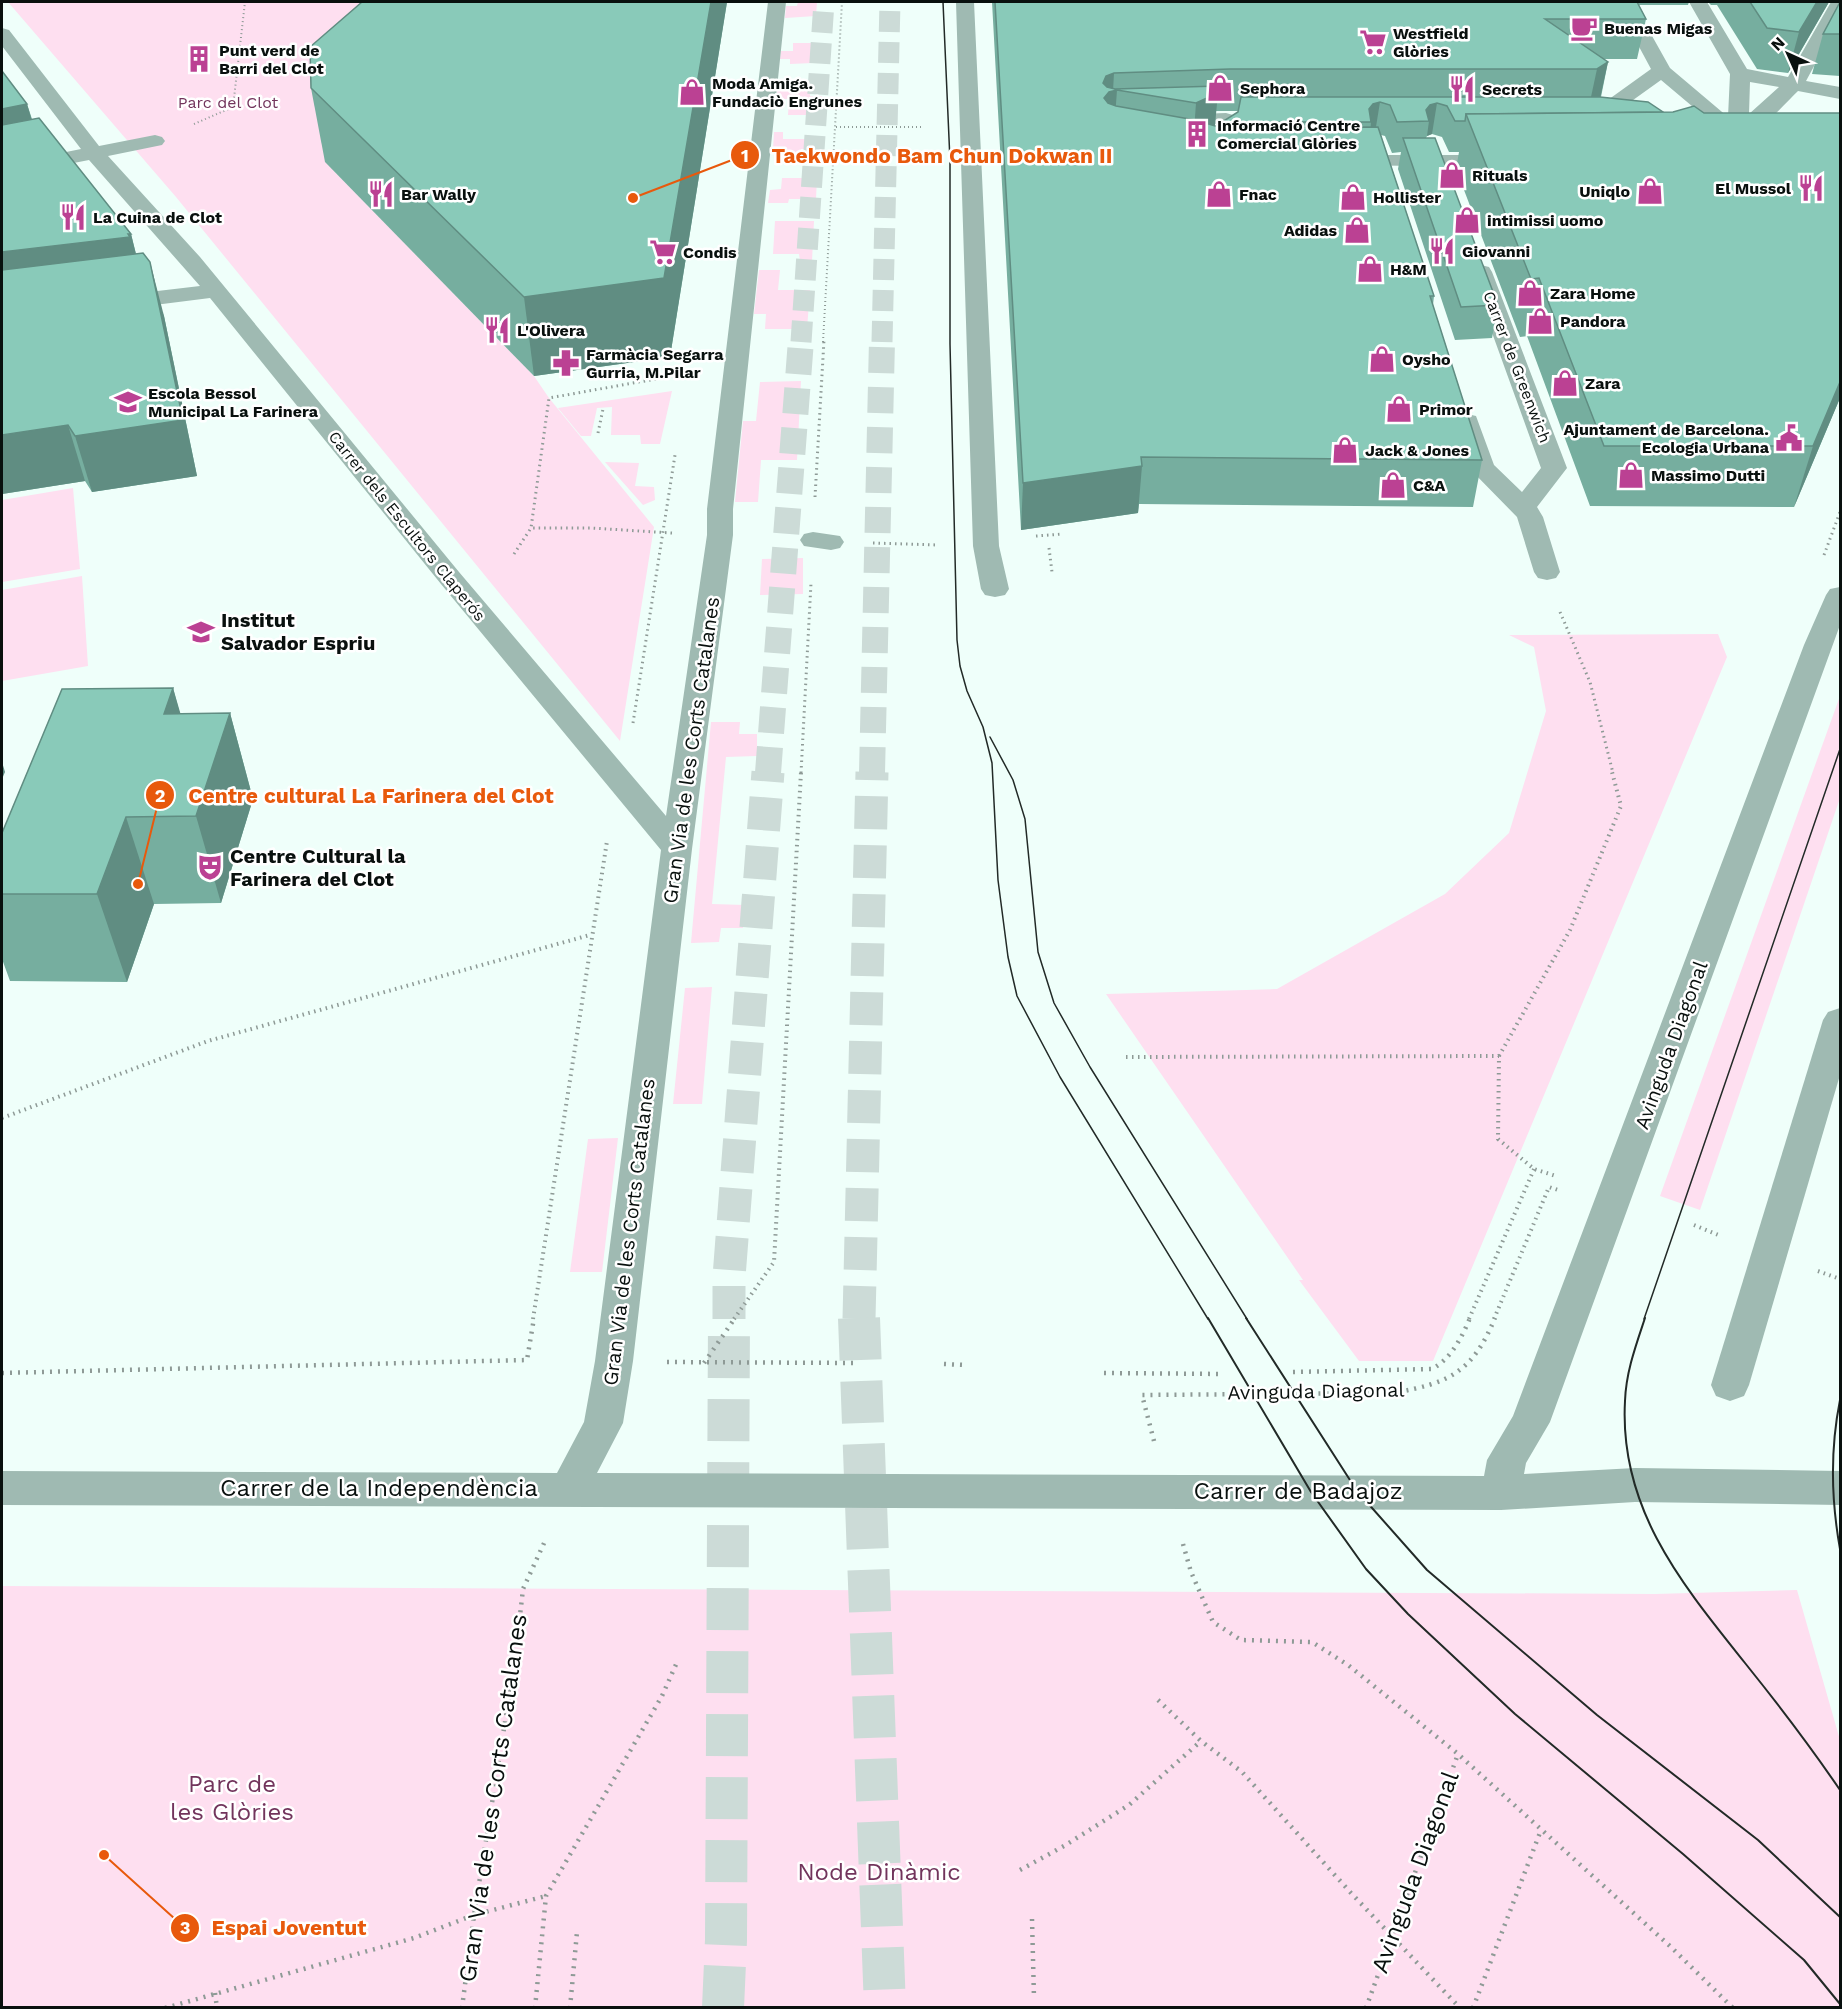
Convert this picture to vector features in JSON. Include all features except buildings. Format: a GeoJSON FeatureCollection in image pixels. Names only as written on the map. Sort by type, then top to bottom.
{"type":"FeatureCollection","features":[{"type":"Feature","properties":{"kind":"street","name":"Gran Via de les Corts Catalanes"},"geometry":{"type":"LineString","coordinates":[[569,1489],[603,1423],[614,1361],[677,849],[720,535],[721,497],[777,2]]}},
{"type":"Feature","properties":{"kind":"street"},"geometry":{"type":"LineString","coordinates":[[965,2],[986,546],[995,589]]}},
{"type":"Feature","properties":{"kind":"street"},"geometry":{"type":"LineString","coordinates":[[1624,2],[1662,71],[1738,135]]}},
{"type":"Feature","properties":{"kind":"street"},"geometry":{"type":"LineString","coordinates":[[1698,2],[1740,74],[1738,135]]}},
{"type":"Feature","properties":{"kind":"street"},"geometry":{"type":"LineString","coordinates":[[1738,135],[1794,84],[1840,2]]}},
{"type":"Feature","properties":{"kind":"street","name":"Carrer dels Escultors Claperós"},"geometry":{"type":"LineString","coordinates":[[2,34],[94,153],[215,291],[450,578],[677,849]]}},
{"type":"Feature","properties":{"kind":"street"},"geometry":{"type":"LineString","coordinates":[[1594,119],[1662,71]]}},
{"type":"Feature","properties":{"kind":"street"},"geometry":{"type":"LineString","coordinates":[[1740,74],[1840,93]]}},
{"type":"Feature","properties":{"kind":"street"},"geometry":{"type":"LineString","coordinates":[[1146,122],[1226,129],[1250,119]]}},
{"type":"Feature","properties":{"kind":"street"},"geometry":{"type":"LineString","coordinates":[[1571,119],[1627,123]]}},
{"type":"Feature","properties":{"kind":"street"},"geometry":{"type":"LineString","coordinates":[[1704,139],[1738,135],[1772,135]]}},
{"type":"Feature","properties":{"kind":"street"},"geometry":{"type":"LineString","coordinates":[[2,171],[155,141]]}},
{"type":"Feature","properties":{"kind":"street"},"geometry":{"type":"LineString","coordinates":[[1380,151],[1391,184]]}},
{"type":"Feature","properties":{"kind":"street"},"geometry":{"type":"LineString","coordinates":[[1325,162],[1380,151],[1436,151],[1521,160]]}},
{"type":"Feature","properties":{"kind":"street"},"geometry":{"type":"LineString","coordinates":[[1436,151],[1448,183]]}},
{"type":"Feature","properties":{"kind":"street","name":"Carrer de Greenwich"},"geometry":{"type":"LineString","coordinates":[[1472,249],[1554,468],[1527,517]]}},
{"type":"Feature","properties":{"kind":"street"},"geometry":{"type":"LineString","coordinates":[[92,306],[215,291]]}},
{"type":"Feature","properties":{"kind":"street"},"geometry":{"type":"LineString","coordinates":[[1462,405],[1482,468],[1527,517],[1547,572]]}},
{"type":"Feature","properties":{"kind":"street","name":"Avinguda Diagonal"},"geometry":{"type":"LineString","coordinates":[[1501,1493],[1507,1460],[1530,1422],[1818,645],[1840,595]]}},
{"type":"Feature","properties":{"kind":"street"},"geometry":{"type":"LineString","coordinates":[[1730,1385],[1840,1020]]}},
{"type":"Feature","properties":{"kind":"street","name":"Carrer de Badajoz"},"geometry":{"type":"LineString","coordinates":[[756,1489],[887,1492],[948,1490],[1501,1493],[1635,1485],[1840,1488]]}},
{"type":"Feature","properties":{"kind":"street","name":"Carrer de la Independència"},"geometry":{"type":"LineString","coordinates":[[2,1488],[756,1489]]}},
{"type":"Feature","properties":{"kind":"path"},"geometry":{"type":"LineString","coordinates":[[233,107],[245,2]]}},
{"type":"Feature","properties":{"kind":"path"},"geometry":{"type":"LineString","coordinates":[[704,1363],[774,1262],[822,541],[842,2]]}},
{"type":"Feature","properties":{"kind":"path"},"geometry":{"type":"LineString","coordinates":[[836,127],[922,127]]}},
{"type":"Feature","properties":{"kind":"path"},"geometry":{"type":"LineString","coordinates":[[514,554],[531,528],[549,398],[667,377],[690,369],[688,381]]}},
{"type":"Feature","properties":{"kind":"path"},"geometry":{"type":"LineString","coordinates":[[598,433],[603,409]]}},
{"type":"Feature","properties":{"kind":"path"},"geometry":{"type":"LineString","coordinates":[[633,724],[676,451]]}},
{"type":"Feature","properties":{"kind":"path"},"geometry":{"type":"LineString","coordinates":[[531,528],[591,528],[679,533]]}},
{"type":"Feature","properties":{"kind":"path"},"geometry":{"type":"LineString","coordinates":[[1036,536],[1063,534]]}},
{"type":"Feature","properties":{"kind":"path"},"geometry":{"type":"LineString","coordinates":[[866,543],[986,546]]}},
{"type":"Feature","properties":{"kind":"path"},"geometry":{"type":"LineString","coordinates":[[1049,548],[1052,572]]}},
{"type":"Feature","properties":{"kind":"path"},"geometry":{"type":"LineString","coordinates":[[1556,1176],[1534,1169],[1498,1139],[1499,1056],[1570,930],[1621,806],[1590,682],[1558,608]]}},
{"type":"Feature","properties":{"kind":"path"},"geometry":{"type":"LineString","coordinates":[[2,1373],[527,1360],[590,935],[607,841]]}},
{"type":"Feature","properties":{"kind":"path"},"geometry":{"type":"LineString","coordinates":[[2,1118],[208,1041],[590,935]]}},
{"type":"Feature","properties":{"kind":"path"},"geometry":{"type":"LineString","coordinates":[[1126,1057],[1499,1056]]}},
{"type":"Feature","properties":{"kind":"path"},"geometry":{"type":"LineString","coordinates":[[1293,1372],[1432,1369],[1443,1363],[1463,1334],[1534,1169]]}},
{"type":"Feature","properties":{"kind":"path","name":"Avinguda Diagonal"},"geometry":{"type":"LineString","coordinates":[[1142,1395],[1393,1393],[1432,1386],[1465,1367],[1485,1342],[1549,1187]]}},
{"type":"Feature","properties":{"kind":"path"},"geometry":{"type":"LineString","coordinates":[[1694,1225],[1717,1234]]}},
{"type":"Feature","properties":{"kind":"path"},"geometry":{"type":"LineString","coordinates":[[1816,1270],[1837,1278]]}},
{"type":"Feature","properties":{"kind":"path"},"geometry":{"type":"LineString","coordinates":[[660,1362],[855,1363]]}},
{"type":"Feature","properties":{"kind":"path"},"geometry":{"type":"LineString","coordinates":[[944,1364],[965,1365]]}},
{"type":"Feature","properties":{"kind":"path"},"geometry":{"type":"LineString","coordinates":[[1104,1373],[1223,1374]]}},
{"type":"Feature","properties":{"kind":"path","name":"Avinguda Diagonal"},"geometry":{"type":"LineString","coordinates":[[1191,1572],[1213,1622],[1241,1640],[1312,1642],[1348,1665],[1458,1754],[1366,2007]]}},
{"type":"Feature","properties":{"kind":"path","name":"Gran Via de les Corts Catalanes"},"geometry":{"type":"LineString","coordinates":[[462,2007],[474,1915],[515,1660],[523,1589]]}},
{"type":"Feature","properties":{"kind":"path"},"geometry":{"type":"LineString","coordinates":[[535,2007],[546,1896],[662,1696],[678,1660]]}},
{"type":"Feature","properties":{"kind":"path"},"geometry":{"type":"LineString","coordinates":[[1158,1700],[1201,1741],[1242,1772],[1351,1893],[1460,2007]]}},
{"type":"Feature","properties":{"kind":"path"},"geometry":{"type":"LineString","coordinates":[[1020,1870],[1064,1846],[1129,1805],[1201,1741]]}},
{"type":"Feature","properties":{"kind":"path"},"geometry":{"type":"LineString","coordinates":[[1458,1754],[1671,1947],[1733,2007]]}},
{"type":"Feature","properties":{"kind":"path"},"geometry":{"type":"LineString","coordinates":[[1473,2007],[1541,1830]]}},
{"type":"Feature","properties":{"kind":"path"},"geometry":{"type":"LineString","coordinates":[[165,2007],[414,1938],[474,1915],[546,1896]]}},
{"type":"Feature","properties":{"kind":"path"},"geometry":{"type":"LineString","coordinates":[[1032,1919],[1034,1998]]}},
{"type":"Feature","properties":{"kind":"path"},"geometry":{"type":"LineString","coordinates":[[570,2007],[577,1932]]}},
{"type":"Feature","properties":{"kind":"path"},"geometry":{"type":"LineString","coordinates":[[214,1993],[217,2007]]}},
{"type":"Feature","properties":{"kind":"green space","name":"Parc del Clot"},"geometry":{"type":"Polygon","coordinates":[[[8,2],[422,2],[327,151],[334,171],[534,376],[549,398],[654,527],[620,741],[176,197],[8,2]]]}},
{"type":"Feature","properties":{"kind":"green space"},"geometry":{"type":"Polygon","coordinates":[[[798,2],[817,2],[816,16],[785,18],[786,6],[797,6],[798,2]]]}},
{"type":"Feature","properties":{"kind":"green space"},"geometry":{"type":"Polygon","coordinates":[[[793,43],[814,43],[813,63],[790,64],[790,59],[780,59],[781,51],[793,51],[793,43]]]}},
{"type":"Feature","properties":{"kind":"green space"},"geometry":{"type":"Polygon","coordinates":[[[778,85],[811,85],[810,96],[822,96],[821,115],[788,115],[789,99],[776,99],[778,85]]]}},
{"type":"Feature","properties":{"kind":"green space"},"geometry":{"type":"Polygon","coordinates":[[[774,132],[783,132],[783,139],[820,139],[819,149],[801,149],[801,156],[783,156],[783,149],[773,149],[774,132]]]}},
{"type":"Feature","properties":{"kind":"green space"},"geometry":{"type":"Polygon","coordinates":[[[782,178],[817,178],[816,199],[789,199],[788,203],[768,203],[770,190],[781,189],[782,178]]]}},
{"type":"Feature","properties":{"kind":"green space"},"geometry":{"type":"Polygon","coordinates":[[[775,221],[814,221],[812,261],[800,261],[799,254],[773,254],[775,221]]]}},
{"type":"Feature","properties":{"kind":"green space"},"geometry":{"type":"Polygon","coordinates":[[[759,270],[780,270],[778,290],[810,290],[807,329],[765,329],[766,314],[754,314],[759,270]]]}},
{"type":"Feature","properties":{"kind":"green space"},"geometry":{"type":"Polygon","coordinates":[[[801,381],[797,460],[761,460],[758,502],[735,502],[743,421],[756,421],[760,382],[801,381]]]}},
{"type":"Feature","properties":{"kind":"green space"},"geometry":{"type":"Polygon","coordinates":[[[672,391],[660,444],[641,444],[640,435],[611,435],[612,407],[597,408],[591,436],[581,436],[558,408],[672,391]]]}},
{"type":"Feature","properties":{"kind":"green space"},"geometry":{"type":"Polygon","coordinates":[[[605,462],[639,463],[635,486],[654,487],[655,500],[643,505],[605,462]]]}},
{"type":"Feature","properties":{"kind":"green space"},"geometry":{"type":"Polygon","coordinates":[[[73,488],[80,569],[2,582],[2,500],[73,488]]]}},
{"type":"Feature","properties":{"kind":"green space"},"geometry":{"type":"Polygon","coordinates":[[[803,558],[803,594],[760,595],[762,559],[803,558]]]}},
{"type":"Feature","properties":{"kind":"green space"},"geometry":{"type":"Polygon","coordinates":[[[82,576],[88,666],[2,681],[2,590],[82,576]]]}},
{"type":"Feature","properties":{"kind":"green space"},"geometry":{"type":"Polygon","coordinates":[[[1718,634],[1727,657],[1433,1361],[1359,1361],[1299,1280],[1303,1280],[1106,994],[1277,989],[1445,894],[1509,833],[1546,711],[1534,647],[1509,635],[1718,634]]]}},
{"type":"Feature","properties":{"kind":"green space"},"geometry":{"type":"Polygon","coordinates":[[[1840,696],[1840,798],[1700,1210],[1660,1196],[1840,696]]]}},
{"type":"Feature","properties":{"kind":"green space"},"geometry":{"type":"Polygon","coordinates":[[[711,722],[740,722],[739,734],[757,734],[757,756],[726,757],[712,904],[745,905],[743,928],[721,928],[719,942],[691,943],[711,722]]]}},
{"type":"Feature","properties":{"kind":"green space"},"geometry":{"type":"Polygon","coordinates":[[[712,987],[702,1104],[673,1104],[685,988],[712,987]]]}},
{"type":"Feature","properties":{"kind":"green space"},"geometry":{"type":"Polygon","coordinates":[[[618,1138],[602,1272],[570,1272],[588,1139],[618,1138]]]}},
{"type":"Feature","properties":{"kind":"green space","name":"Parc de les Glòries"},"geometry":{"type":"Polygon","coordinates":[[[2,1586],[1655,1594],[1797,1590],[1840,1740],[1840,2007],[2,2007],[2,1586]]]}},
{"type":"Feature","properties":{"kind":"tunnel"},"geometry":{"type":"LineString","coordinates":[[801,342],[824,2]]}},
{"type":"Feature","properties":{"kind":"tunnel"},"geometry":{"type":"LineString","coordinates":[[882,342],[890,2]]}},
{"type":"Feature","properties":{"kind":"tunnel"},"geometry":{"type":"LineString","coordinates":[[768,773],[801,340]]}},
{"type":"Feature","properties":{"kind":"tunnel"},"geometry":{"type":"LineString","coordinates":[[872,773],[882,340]]}},
{"type":"Feature","properties":{"kind":"tunnel"},"geometry":{"type":"LineString","coordinates":[[729,1318],[729,1277],[768,772]]}},
{"type":"Feature","properties":{"kind":"tunnel"},"geometry":{"type":"LineString","coordinates":[[859,1318],[872,772]]}},
{"type":"Feature","properties":{"kind":"tunnel"},"geometry":{"type":"LineString","coordinates":[[723,2008],[726,1940],[729,1318]]}},
{"type":"Feature","properties":{"kind":"tunnel"},"geometry":{"type":"LineString","coordinates":[[859,1318],[885,2008]]}},
{"type":"Feature","properties":{"kind":"tram line"},"geometry":{"type":"LineString","coordinates":[[943,2],[950,161],[950,344],[957,640],[960,666],[967,691],[983,727],[992,763],[998,880],[1008,957],[1017,996],[1060,1077],[1208,1319]]}},
{"type":"Feature","properties":{"kind":"tram line"},"geometry":{"type":"LineString","coordinates":[[990,737],[1013,780],[1025,819],[1038,952],[1054,1003],[1090,1067],[1247,1319]]}},
{"type":"Feature","properties":{"kind":"tram line"},"geometry":{"type":"LineString","coordinates":[[1644,1319],[1840,749]]}},
{"type":"Feature","properties":{"kind":"tram line"},"geometry":{"type":"LineString","coordinates":[[1208,1318],[1311,1492],[1366,1569],[1408,1614],[1515,1714],[1683,1854],[1804,1960],[1840,2004]]}},
{"type":"Feature","properties":{"kind":"tram line"},"geometry":{"type":"LineString","coordinates":[[1246,1318],[1357,1491],[1427,1570],[1597,1715],[1758,1840],[1840,1917]]}},
{"type":"Feature","properties":{"kind":"tram line"},"geometry":{"type":"LineString","coordinates":[[1645,1318],[1629,1369],[1625,1401],[1626,1440],[1632,1476],[1644,1511],[1659,1543],[1699,1604],[1794,1725],[1840,1790]]}},
{"type":"Feature","properties":{"kind":"tram line"},"geometry":{"type":"LineString","coordinates":[[1840,1400],[1833,1456],[1835,1512],[1840,1549]]}},
{"type":"Feature","properties":{"kind":"place","name":"Buenas Migas"},"geometry":{"type":"Point","coordinates":[1584,28]}},
{"type":"Feature","properties":{"kind":"place","name":"Westfield Glòries"},"geometry":{"type":"Point","coordinates":[1373,42]}},
{"type":"Feature","properties":{"kind":"place","name":"Punt verd de Barri del Clot"},"geometry":{"type":"Point","coordinates":[199,59]}},
{"type":"Feature","properties":{"kind":"place","name":"Sephora"},"geometry":{"type":"Point","coordinates":[1220,88]}},
{"type":"Feature","properties":{"kind":"place","name":"Secrets"},"geometry":{"type":"Point","coordinates":[1462,89]}},
{"type":"Feature","properties":{"kind":"place","name":"Moda Amiga. Fundaciò Engrunes"},"geometry":{"type":"Point","coordinates":[692,92]}},
{"type":"Feature","properties":{"kind":"place","name":"Informació Centre Comercial Glòries"},"geometry":{"type":"Point","coordinates":[1197,134]}},
{"type":"Feature","properties":{"kind":"place","name":"Rituals"},"geometry":{"type":"Point","coordinates":[1452,175]}},
{"type":"Feature","properties":{"kind":"place","name":"El Mussol"},"geometry":{"type":"Point","coordinates":[1811,188]}},
{"type":"Feature","properties":{"kind":"place","name":"Uniqlo"},"geometry":{"type":"Point","coordinates":[1650,191]}},
{"type":"Feature","properties":{"kind":"place","name":"Bar Wally"},"geometry":{"type":"Point","coordinates":[381,194]}},
{"type":"Feature","properties":{"kind":"place","name":"Fnac"},"geometry":{"type":"Point","coordinates":[1219,194]}},
{"type":"Feature","properties":{"kind":"place","name":"Hollister"},"geometry":{"type":"Point","coordinates":[1353,197]}},
{"type":"Feature","properties":{"kind":"place","name":"Taekwondo Bam Chun Dokwan II"},"geometry":{"type":"Point","coordinates":[633,198]}},
{"type":"Feature","properties":{"kind":"place","name":"La Cuina de Clot"},"geometry":{"type":"Point","coordinates":[73,217]}},
{"type":"Feature","properties":{"kind":"place","name":"intimissi uomo"},"geometry":{"type":"Point","coordinates":[1467,220]}},
{"type":"Feature","properties":{"kind":"place","name":"Adidas"},"geometry":{"type":"Point","coordinates":[1357,230]}},
{"type":"Feature","properties":{"kind":"place","name":"Giovanni"},"geometry":{"type":"Point","coordinates":[1442,251]}},
{"type":"Feature","properties":{"kind":"place","name":"Condis"},"geometry":{"type":"Point","coordinates":[663,252]}},
{"type":"Feature","properties":{"kind":"place","name":"H&M"},"geometry":{"type":"Point","coordinates":[1370,269]}},
{"type":"Feature","properties":{"kind":"place","name":"Zara Home"},"geometry":{"type":"Point","coordinates":[1530,293]}},
{"type":"Feature","properties":{"kind":"place","name":"Pandora"},"geometry":{"type":"Point","coordinates":[1540,321]}},
{"type":"Feature","properties":{"kind":"place","name":"L'Olivera"},"geometry":{"type":"Point","coordinates":[497,330]}},
{"type":"Feature","properties":{"kind":"place","name":"Oysho"},"geometry":{"type":"Point","coordinates":[1382,359]}},
{"type":"Feature","properties":{"kind":"place","name":"Farmàcia Segarra Gurria, M.Pilar"},"geometry":{"type":"Point","coordinates":[566,363]}},
{"type":"Feature","properties":{"kind":"place","name":"Zara"},"geometry":{"type":"Point","coordinates":[1565,383]}},
{"type":"Feature","properties":{"kind":"place","name":"Escola Bessol Municipal La Farinera"},"geometry":{"type":"Point","coordinates":[128,402]}},
{"type":"Feature","properties":{"kind":"place","name":"Primor"},"geometry":{"type":"Point","coordinates":[1399,409]}},
{"type":"Feature","properties":{"kind":"place","name":"Ajuntament de Barcelona. Ecologia Urbana"},"geometry":{"type":"Point","coordinates":[1789,438]}},
{"type":"Feature","properties":{"kind":"place","name":"Jack & Jones"},"geometry":{"type":"Point","coordinates":[1345,450]}},
{"type":"Feature","properties":{"kind":"place","name":"Massimo Dutti"},"geometry":{"type":"Point","coordinates":[1631,475]}},
{"type":"Feature","properties":{"kind":"place","name":"C&A"},"geometry":{"type":"Point","coordinates":[1393,485]}},
{"type":"Feature","properties":{"kind":"place","name":"Institut Salvador Espriu"},"geometry":{"type":"Point","coordinates":[201,632]}},
{"type":"Feature","properties":{"kind":"place","name":"Centre Cultural la Farinera del Clot"},"geometry":{"type":"Point","coordinates":[210,867]}},
{"type":"Feature","properties":{"kind":"place","name":"Centre cultural La Farinera del Clot"},"geometry":{"type":"Point","coordinates":[138,884]}},
{"type":"Feature","properties":{"kind":"place","name":"Espai Joventut"},"geometry":{"type":"Point","coordinates":[104,1855]}},
{"type":"Feature","properties":{"kind":"park label","name":"Node Dinàmic"},"geometry":{"type":"Point","coordinates":[879,1872]}}]}
